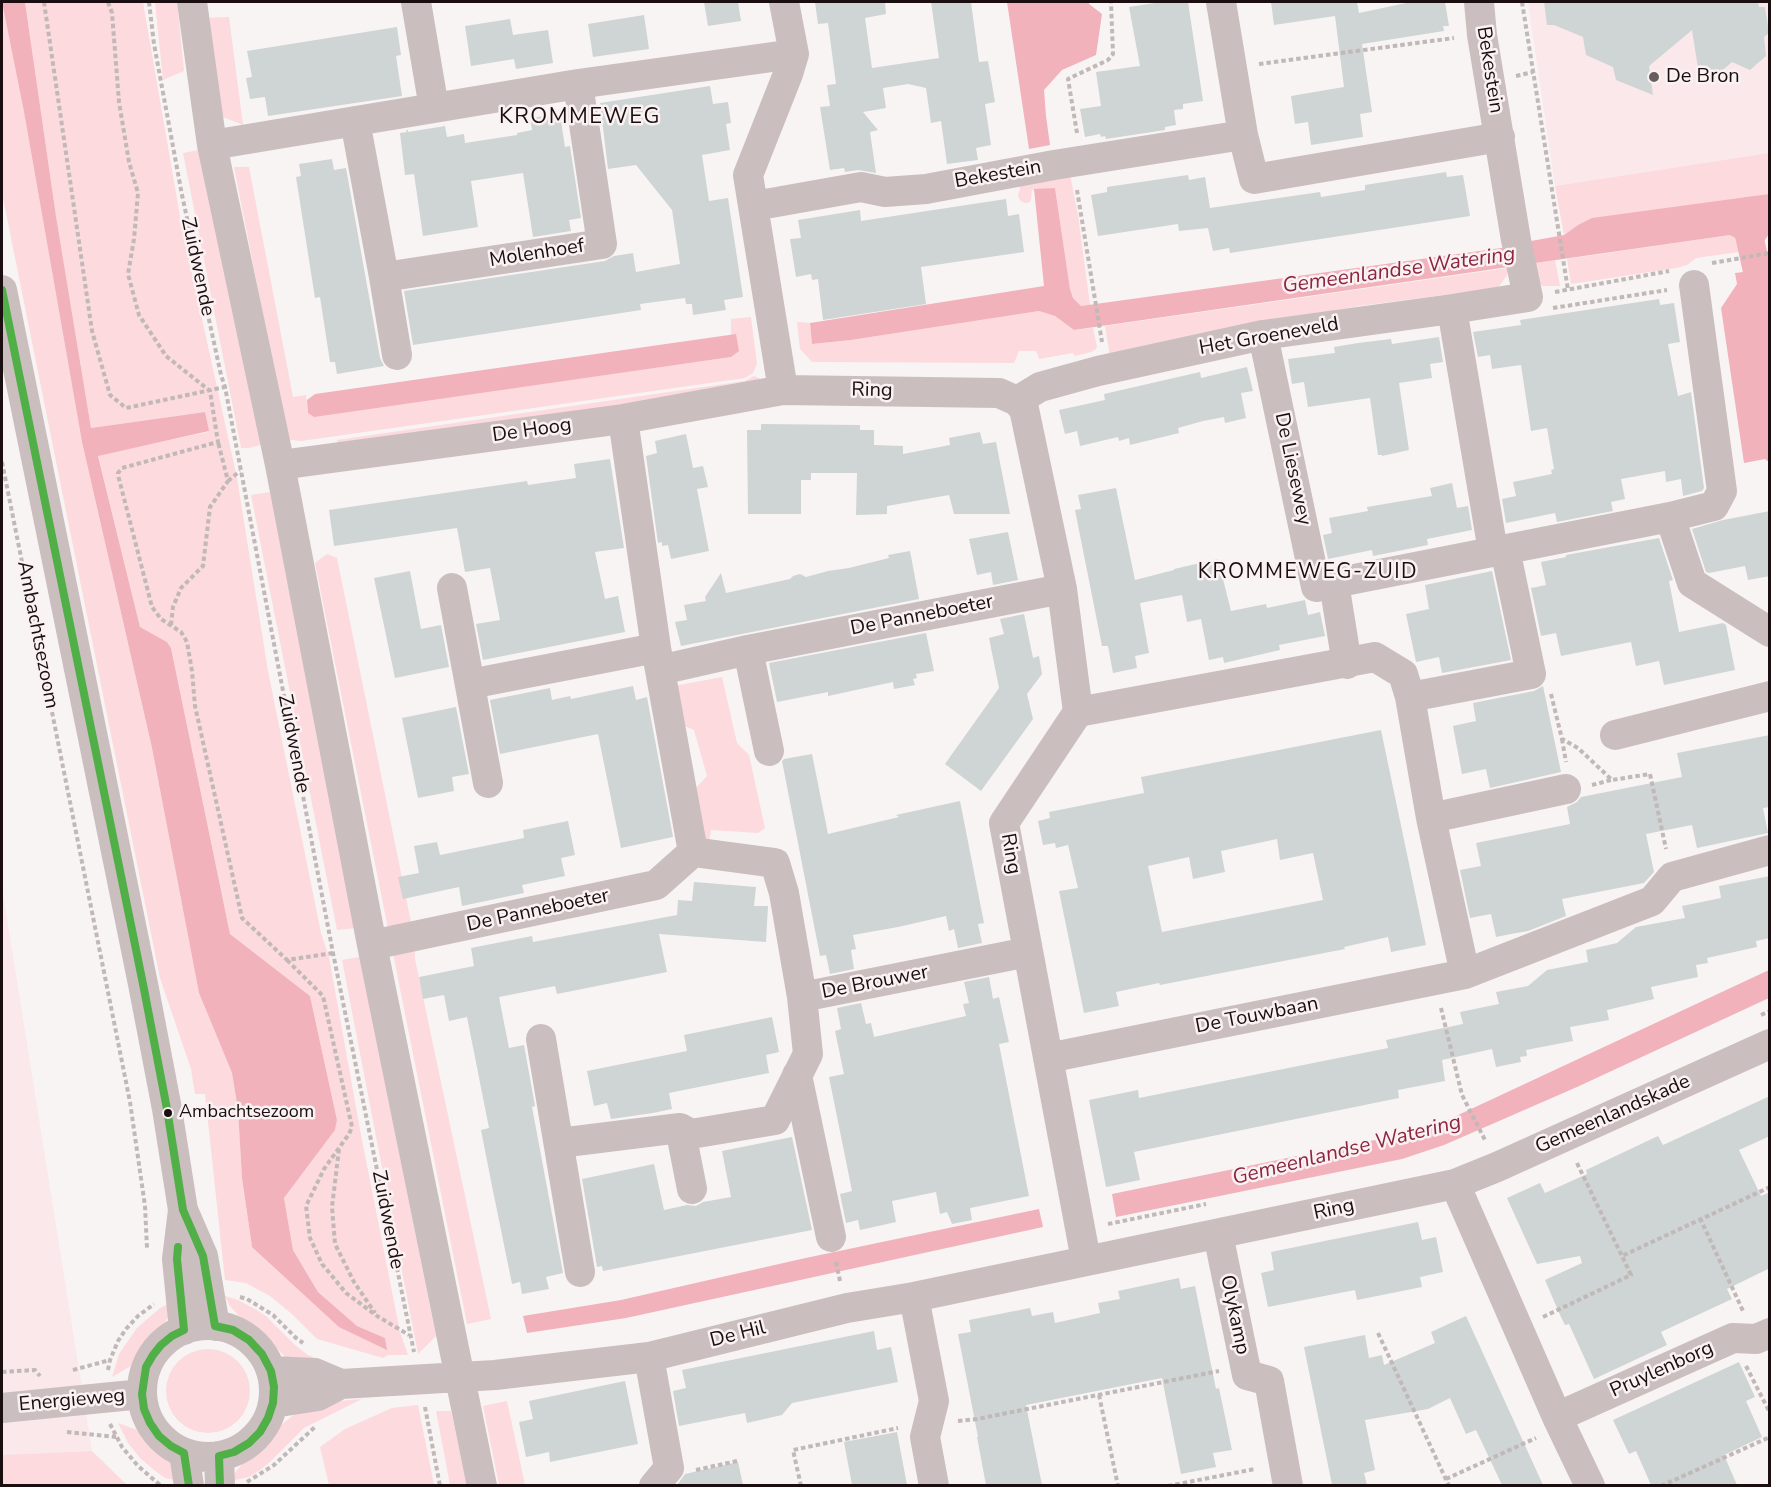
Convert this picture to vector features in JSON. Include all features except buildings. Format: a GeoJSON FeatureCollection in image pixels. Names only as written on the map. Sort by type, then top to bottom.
{"type":"FeatureCollection","features":[{"type":"Feature","properties":{"kind":"street","name":"Zuidwende"},"geometry":{"type":"LineString","coordinates":[[192,2],[212,144],[280,465],[372,945],[482,1485]]}},
{"type":"Feature","properties":{"kind":"street"},"geometry":{"type":"LineString","coordinates":[[416,2],[434,108]]}},
{"type":"Feature","properties":{"kind":"street"},"geometry":{"type":"LineString","coordinates":[[783,390],[748,175],[794,54],[784,2]]}},
{"type":"Feature","properties":{"kind":"street","name":"Bekestein"},"geometry":{"type":"LineString","coordinates":[[1221,2],[1243,135],[1254,179],[1500,137]]}},
{"type":"Feature","properties":{"kind":"street","name":"Bekestein"},"geometry":{"type":"LineString","coordinates":[[1479,2],[1482,35],[1525,285]]}},
{"type":"Feature","properties":{"kind":"street"},"geometry":{"type":"LineString","coordinates":[[212,144],[578,84],[794,54]]}},
{"type":"Feature","properties":{"kind":"street","name":"Molenhoef"},"geometry":{"type":"LineString","coordinates":[[384,277],[602,244],[578,84]]}},
{"type":"Feature","properties":{"kind":"street"},"geometry":{"type":"LineString","coordinates":[[355,121],[397,355]]}},
{"type":"Feature","properties":{"kind":"street","name":"Bekestein"},"geometry":{"type":"LineString","coordinates":[[754,206],[861,187],[885,192],[926,189],[1072,162],[1243,135]]}},
{"type":"Feature","properties":{"kind":"street"},"geometry":{"type":"LineString","coordinates":[[1347,664],[1334,584],[1670,517],[1714,506],[1722,491],[1690,274]]}},
{"type":"Feature","properties":{"kind":"street","name":"Het Groeneveld"},"geometry":{"type":"LineString","coordinates":[[1017,401],[1040,387],[1098,371],[1263,335],[1452,309],[1525,285]]}},
{"type":"Feature","properties":{"kind":"street","name":"Ambachtsezoom"},"geometry":{"type":"LineString","coordinates":[[2,290],[167,1109],[183,1210],[177,1259],[215,1326]]}},
{"type":"Feature","properties":{"kind":"street"},"geometry":{"type":"LineString","coordinates":[[1410,697],[1530,674],[1499,550],[1452,309]]}},
{"type":"Feature","properties":{"kind":"street","name":"De Liesewey"},"geometry":{"type":"LineString","coordinates":[[1263,335],[1316,587],[1334,584]]}},
{"type":"Feature","properties":{"kind":"street","name":"De Hoog"},"geometry":{"type":"LineString","coordinates":[[280,465],[623,419],[783,390]]}},
{"type":"Feature","properties":{"kind":"street","name":"Ring"},"geometry":{"type":"LineString","coordinates":[[783,390],[999,393],[1017,401]]}},
{"type":"Feature","properties":{"kind":"street"},"geometry":{"type":"LineString","coordinates":[[1017,401],[1024,409],[1062,589],[1078,712],[1375,657],[1403,674],[1410,697],[1431,818],[1465,974]]}},
{"type":"Feature","properties":{"kind":"street"},"geometry":{"type":"LineString","coordinates":[[623,419],[658,659],[693,852],[775,863],[784,893],[802,997]]}},
{"type":"Feature","properties":{"kind":"street"},"geometry":{"type":"LineString","coordinates":[[1670,517],[1692,583],[1770,632]]}},
{"type":"Feature","properties":{"kind":"street"},"geometry":{"type":"LineString","coordinates":[[452,588],[488,783]]}},
{"type":"Feature","properties":{"kind":"street","name":"De Panneboeter"},"geometry":{"type":"LineString","coordinates":[[470,684],[658,659],[748,651],[1062,589]]}},
{"type":"Feature","properties":{"kind":"street"},"geometry":{"type":"LineString","coordinates":[[748,651],[769,751]]}},
{"type":"Feature","properties":{"kind":"street"},"geometry":{"type":"LineString","coordinates":[[1615,735],[1770,696]]}},
{"type":"Feature","properties":{"kind":"street","name":"Ring"},"geometry":{"type":"LineString","coordinates":[[1078,712],[1004,823],[1086,1260],[1455,1184]]}},
{"type":"Feature","properties":{"kind":"street"},"geometry":{"type":"LineString","coordinates":[[1431,818],[1566,789]]}},
{"type":"Feature","properties":{"kind":"street"},"geometry":{"type":"LineString","coordinates":[[1672,877],[1770,850]]}},
{"type":"Feature","properties":{"kind":"street","name":"De Panneboeter"},"geometry":{"type":"LineString","coordinates":[[372,945],[656,885],[693,852]]}},
{"type":"Feature","properties":{"kind":"street","name":"De Touwbaan"},"geometry":{"type":"LineString","coordinates":[[1048,1058],[1465,974],[1652,902],[1672,877]]}},
{"type":"Feature","properties":{"kind":"street","name":"De Brouwer"},"geometry":{"type":"LineString","coordinates":[[560,1143],[680,1128],[691,1134],[775,1120],[808,1054],[802,997],[1028,952]]}},
{"type":"Feature","properties":{"kind":"street"},"geometry":{"type":"LineString","coordinates":[[541,1039],[580,1272]]}},
{"type":"Feature","properties":{"kind":"street","name":"Gemeenlandskade"},"geometry":{"type":"LineString","coordinates":[[1455,1184],[1770,1044]]}},
{"type":"Feature","properties":{"kind":"street"},"geometry":{"type":"LineString","coordinates":[[797,1075],[831,1237]]}},
{"type":"Feature","properties":{"kind":"street"},"geometry":{"type":"LineString","coordinates":[[680,1128],[692,1189]]}},
{"type":"Feature","properties":{"kind":"street"},"geometry":{"type":"LineString","coordinates":[[1455,1184],[1559,1422],[1590,1485]]}},
{"type":"Feature","properties":{"kind":"street","name":"Olykamp"},"geometry":{"type":"LineString","coordinates":[[1218,1234],[1247,1375],[1269,1381],[1286,1475]]}},
{"type":"Feature","properties":{"kind":"street","name":"De Hil"},"geometry":{"type":"LineString","coordinates":[[273,1403],[318,1396],[341,1384],[495,1375],[649,1357],[847,1308],[914,1297],[1086,1260]]}},
{"type":"Feature","properties":{"kind":"street","name":"Ambachtsezoom"},"geometry":{"type":"LineString","coordinates":[[184,1330],[195,1292]]}},
{"type":"Feature","properties":{"kind":"street"},"geometry":{"type":"LineString","coordinates":[[914,1297],[934,1401],[926,1437],[934,1485]]}},
{"type":"Feature","properties":{"kind":"street"},"geometry":{"type":"LineString","coordinates":[[199,1326],[215,1326],[233,1330],[249,1340],[262,1354],[274,1387],[273,1403],[264,1425],[249,1443],[234,1452],[201,1457],[184,1453],[171,1446],[154,1430],[144,1409],[143,1380],[146,1367],[166,1340],[184,1330],[199,1326]]}},
{"type":"Feature","properties":{"kind":"street","name":"Pruylenborg"},"geometry":{"type":"LineString","coordinates":[[1559,1422],[1753,1337]]}},
{"type":"Feature","properties":{"kind":"street"},"geometry":{"type":"LineString","coordinates":[[649,1357],[662,1477]]}},
{"type":"Feature","properties":{"kind":"street","name":"De Hil"},"geometry":{"type":"LineString","coordinates":[[270,1371],[315,1373],[341,1384]]}},
{"type":"Feature","properties":{"kind":"street","name":"Energieweg"},"geometry":{"type":"LineString","coordinates":[[2,1407],[142,1394]]}},
{"type":"Feature","properties":{"kind":"street"},"geometry":{"type":"LineString","coordinates":[[184,1453],[189,1485]]}},
{"type":"Feature","properties":{"kind":"street"},"geometry":{"type":"LineString","coordinates":[[219,1456],[220,1485]]}},
{"type":"Feature","properties":{"kind":"path"},"geometry":{"type":"LineString","coordinates":[[44,2],[92,331],[110,395],[126,408],[225,387]]}},
{"type":"Feature","properties":{"kind":"path"},"geometry":{"type":"LineString","coordinates":[[108,2],[112,13],[119,102],[129,162],[138,193],[128,274],[139,315],[166,356],[210,391],[218,442],[228,481]]}},
{"type":"Feature","properties":{"kind":"path","name":"Zuidwende"},"geometry":{"type":"LineString","coordinates":[[149,2],[154,44],[182,195],[225,387],[333,953],[440,1485]]}},
{"type":"Feature","properties":{"kind":"path"},"geometry":{"type":"LineString","coordinates":[[1102,341],[1072,162],[1068,79],[1108,60],[1113,54],[1111,2]]}},
{"type":"Feature","properties":{"kind":"path"},"geometry":{"type":"LineString","coordinates":[[1522,2],[1568,290]]}},
{"type":"Feature","properties":{"kind":"path"},"geometry":{"type":"LineString","coordinates":[[1231,67],[1482,35]]}},
{"type":"Feature","properties":{"kind":"path"},"geometry":{"type":"LineString","coordinates":[[1525,285],[1540,310],[1690,274],[1727,261],[1770,253]]}},
{"type":"Feature","properties":{"kind":"path"},"geometry":{"type":"LineString","coordinates":[[1525,285],[1568,290],[1690,274],[1727,261]]}},
{"type":"Feature","properties":{"kind":"path"},"geometry":{"type":"LineString","coordinates":[[218,442],[122,468],[118,473],[152,607],[161,619],[181,632],[187,642],[195,706],[242,918],[323,996],[352,1127],[350,1134],[324,1169],[306,1206],[310,1238],[322,1264],[346,1293],[377,1316],[410,1335]]}},
{"type":"Feature","properties":{"kind":"path","name":"Ambachtsezoom"},"geometry":{"type":"LineString","coordinates":[[2,462],[130,1102],[145,1206],[147,1251]]}},
{"type":"Feature","properties":{"kind":"path"},"geometry":{"type":"LineString","coordinates":[[171,625],[173,607],[181,588],[203,566],[210,507],[228,481],[240,471]]}},
{"type":"Feature","properties":{"kind":"path"},"geometry":{"type":"LineString","coordinates":[[1530,674],[1546,670],[1562,739],[1578,748],[1612,780],[1650,774],[1672,877]]}},
{"type":"Feature","properties":{"kind":"path"},"geometry":{"type":"LineString","coordinates":[[287,960],[333,953]]}},
{"type":"Feature","properties":{"kind":"path"},"geometry":{"type":"LineString","coordinates":[[1434,981],[1462,1095],[1485,1140],[1476,1146]]}},
{"type":"Feature","properties":{"kind":"path"},"geometry":{"type":"LineString","coordinates":[[1759,1016],[1770,1011]]}},
{"type":"Feature","properties":{"kind":"path"},"geometry":{"type":"LineString","coordinates":[[1518,1328],[1632,1275],[1565,1137]]}},
{"type":"Feature","properties":{"kind":"path"},"geometry":{"type":"LineString","coordinates":[[339,1148],[332,1207],[335,1244],[354,1282],[377,1316]]}},
{"type":"Feature","properties":{"kind":"path"},"geometry":{"type":"LineString","coordinates":[[1622,1256],[1770,1187]]}},
{"type":"Feature","properties":{"kind":"path"},"geometry":{"type":"LineString","coordinates":[[1081,1229],[1210,1203]]}},
{"type":"Feature","properties":{"kind":"path"},"geometry":{"type":"LineString","coordinates":[[1700,1218],[1753,1337],[1770,1413]]}},
{"type":"Feature","properties":{"kind":"path"},"geometry":{"type":"LineString","coordinates":[[150,1295],[150,1306],[195,1292],[224,1292],[247,1299],[273,1315],[304,1344]]}},
{"type":"Feature","properties":{"kind":"path"},"geometry":{"type":"LineString","coordinates":[[1378,1333],[1449,1485]]}},
{"type":"Feature","properties":{"kind":"path"},"geometry":{"type":"LineString","coordinates":[[801,1485],[793,1450],[914,1425],[977,1419],[1245,1366]]}},
{"type":"Feature","properties":{"kind":"path"},"geometry":{"type":"LineString","coordinates":[[2,1372],[35,1370],[42,1379]]}},
{"type":"Feature","properties":{"kind":"path"},"geometry":{"type":"LineString","coordinates":[[1099,1395],[1118,1485]]}},
{"type":"Feature","properties":{"kind":"path"},"geometry":{"type":"LineString","coordinates":[[240,1485],[274,1465],[315,1427],[325,1422]]}},
{"type":"Feature","properties":{"kind":"path"},"geometry":{"type":"LineString","coordinates":[[1446,1479],[1559,1422]]}},
{"type":"Feature","properties":{"kind":"path"},"geometry":{"type":"LineString","coordinates":[[1661,1485],[1770,1437]]}},
{"type":"Feature","properties":{"kind":"path"},"geometry":{"type":"LineString","coordinates":[[662,1477],[737,1461]]}},
{"type":"Feature","properties":{"kind":"path"},"geometry":{"type":"LineString","coordinates":[[1168,1485],[1286,1475]]}},
{"type":"Feature","properties":{"kind":"shaded area"},"geometry":{"type":"Polygon","coordinates":[[[2,2],[24,112],[82,442],[152,748],[199,993],[232,1073],[238,1110],[242,1178],[252,1247],[386,1349],[385,1338],[357,1326],[318,1292],[293,1250],[284,1198],[335,1130],[337,1120],[310,996],[230,934],[171,648],[167,642],[140,627],[98,455],[208,432],[205,412],[91,428],[56,216],[25,2],[143,2],[182,228],[237,478],[268,671],[321,933],[329,957],[400,1332],[408,1355],[388,1355],[383,1358],[317,1339],[270,1296],[246,1283],[225,1280],[205,1094],[195,1094],[191,1069],[160,978],[2,193],[2,2]]]}},
{"type":"Feature","properties":{"kind":"shaded area"},"geometry":{"type":"Polygon","coordinates":[[[155,2],[177,2],[184,71],[163,80],[155,2]]]}},
{"type":"Feature","properties":{"kind":"shaded area","name":"De Bron"},"geometry":{"type":"Polygon","coordinates":[[[1528,2],[1769,2],[1769,153],[1555,186],[1528,2]]]}},
{"type":"Feature","properties":{"kind":"shaded area"},"geometry":{"type":"Polygon","coordinates":[[[229,17],[243,125],[218,115],[202,18],[229,17]]]}},
{"type":"Feature","properties":{"kind":"shaded area"},"geometry":{"type":"Polygon","coordinates":[[[199,150],[264,444],[249,448],[241,448],[183,153],[199,150]]]}},
{"type":"Feature","properties":{"kind":"shaded area"},"geometry":{"type":"Polygon","coordinates":[[[1769,153],[1769,194],[1578,225],[1564,235],[1555,186],[1769,153]]]}},
{"type":"Feature","properties":{"kind":"shaded area"},"geometry":{"type":"Polygon","coordinates":[[[234,167],[249,167],[293,397],[306,395],[308,413],[462,395],[731,357],[736,335],[731,335],[731,319],[751,317],[757,364],[753,373],[745,378],[301,441],[291,440],[287,437],[234,167]]]}},
{"type":"Feature","properties":{"kind":"shaded area"},"geometry":{"type":"Polygon","coordinates":[[[1069,170],[1078,215],[1090,305],[1081,306],[1073,298],[1070,289],[1055,188],[1032,190],[1030,202],[1026,203],[1019,199],[1018,194],[1019,179],[1069,170]]]}},
{"type":"Feature","properties":{"kind":"shaded area"},"geometry":{"type":"Polygon","coordinates":[[[1730,235],[1738,241],[1739,252],[1696,258],[1687,265],[1676,268],[1571,284],[1567,259],[1730,235]]]}},
{"type":"Feature","properties":{"kind":"shaded area"},"geometry":{"type":"Polygon","coordinates":[[[1555,260],[1560,286],[1543,286],[1540,284],[1535,263],[1555,260]]]}},
{"type":"Feature","properties":{"kind":"shaded area"},"geometry":{"type":"Polygon","coordinates":[[[1508,268],[1509,272],[1498,288],[1359,306],[1261,324],[1110,357],[1105,326],[1508,268]]]}},
{"type":"Feature","properties":{"kind":"shaded area"},"geometry":{"type":"Polygon","coordinates":[[[1039,311],[1055,316],[1074,330],[1093,328],[1096,349],[1075,356],[1073,353],[1039,359],[1036,351],[1019,351],[1014,363],[812,362],[800,349],[797,322],[810,323],[812,344],[1039,311]]]}},
{"type":"Feature","properties":{"kind":"shaded area"},"geometry":{"type":"Polygon","coordinates":[[[754,376],[761,379],[758,384],[747,389],[339,446],[337,440],[745,381],[754,376]]]}},
{"type":"Feature","properties":{"kind":"shaded area"},"geometry":{"type":"Polygon","coordinates":[[[270,492],[356,928],[337,930],[251,495],[270,492]]]}},
{"type":"Feature","properties":{"kind":"shaded area"},"geometry":{"type":"Polygon","coordinates":[[[327,554],[337,558],[414,937],[415,959],[491,1319],[467,1324],[315,563],[327,554]]]}},
{"type":"Feature","properties":{"kind":"shaded area"},"geometry":{"type":"Polygon","coordinates":[[[722,677],[737,743],[749,755],[765,828],[758,833],[711,830],[709,844],[705,844],[695,789],[707,776],[694,730],[682,725],[674,686],[722,677]]]}},
{"type":"Feature","properties":{"kind":"shaded area"},"geometry":{"type":"Polygon","coordinates":[[[2,887],[92,1451],[2,1455],[2,887]]]}},
{"type":"Feature","properties":{"kind":"shaded area"},"geometry":{"type":"Polygon","coordinates":[[[360,957],[436,1336],[418,1354],[342,960],[360,957]]]}},
{"type":"Feature","properties":{"kind":"shaded area"},"geometry":{"type":"Polygon","coordinates":[[[225,1296],[255,1309],[267,1317],[308,1355],[336,1367],[287,1359],[263,1334],[239,1316],[225,1296]]]}},
{"type":"Feature","properties":{"kind":"shaded area"},"geometry":{"type":"Polygon","coordinates":[[[172,1302],[166,1321],[136,1363],[112,1377],[119,1354],[137,1328],[160,1308],[172,1302]]]}},
{"type":"Feature","properties":{"kind":"shaded area"},"geometry":{"type":"Polygon","coordinates":[[[208,1349],[224,1352],[238,1361],[247,1375],[250,1391],[247,1407],[238,1421],[224,1430],[208,1433],[192,1430],[178,1421],[169,1407],[166,1391],[169,1375],[178,1361],[192,1352],[208,1349]]]}},
{"type":"Feature","properties":{"kind":"shaded area"},"geometry":{"type":"Polygon","coordinates":[[[362,1399],[304,1428],[260,1470],[249,1477],[231,1481],[243,1463],[292,1416],[317,1403],[362,1399]]]}},
{"type":"Feature","properties":{"kind":"shaded area"},"geometry":{"type":"Polygon","coordinates":[[[507,1401],[525,1485],[499,1485],[483,1406],[507,1401]]]}},
{"type":"Feature","properties":{"kind":"shaded area"},"geometry":{"type":"Polygon","coordinates":[[[418,1405],[434,1485],[329,1485],[320,1447],[345,1429],[392,1408],[418,1405]]]}},
{"type":"Feature","properties":{"kind":"shaded area"},"geometry":{"type":"Polygon","coordinates":[[[436,1411],[451,1411],[467,1485],[450,1485],[436,1411]]]}},
{"type":"Feature","properties":{"kind":"shaded area"},"geometry":{"type":"Polygon","coordinates":[[[118,1423],[146,1433],[171,1463],[178,1481],[165,1478],[140,1458],[128,1443],[118,1423]]]}},
{"type":"Feature","properties":{"kind":"shaded area"},"geometry":{"type":"Polygon","coordinates":[[[92,1451],[127,1485],[2,1485],[2,1455],[92,1451]]]}},
{"type":"Feature","properties":{"kind":"water"},"geometry":{"type":"Polygon","coordinates":[[[2,2],[25,2],[56,216],[91,428],[205,412],[209,431],[98,456],[140,627],[167,642],[171,648],[230,934],[310,996],[337,1120],[335,1130],[284,1198],[293,1250],[318,1292],[357,1326],[385,1338],[387,1350],[339,1327],[252,1247],[242,1178],[238,1110],[232,1073],[199,993],[152,748],[82,442],[24,112],[2,2]]]}},
{"type":"Feature","properties":{"kind":"water"},"geometry":{"type":"Polygon","coordinates":[[[1007,2],[1089,2],[1102,14],[1096,55],[1062,70],[1044,90],[1050,145],[1029,149],[1007,2]]]}},
{"type":"Feature","properties":{"kind":"water"},"geometry":{"type":"Polygon","coordinates":[[[1055,188],[1070,289],[1073,298],[1081,306],[1501,248],[1505,248],[1508,267],[1074,330],[1055,316],[1039,311],[812,344],[810,323],[1044,286],[1034,189],[1055,188]]]}},
{"type":"Feature","properties":{"kind":"water"},"geometry":{"type":"Polygon","coordinates":[[[1769,194],[1769,234],[1760,247],[1739,252],[1738,241],[1730,235],[1535,263],[1531,241],[1564,235],[1592,218],[1769,194]]]}},
{"type":"Feature","properties":{"kind":"water"},"geometry":{"type":"Polygon","coordinates":[[[1760,270],[1769,283],[1769,462],[1765,459],[1744,463],[1721,308],[1737,284],[1735,273],[1760,270]]]}},
{"type":"Feature","properties":{"kind":"water"},"geometry":{"type":"Polygon","coordinates":[[[736,334],[739,351],[731,357],[314,417],[308,413],[307,400],[315,394],[736,334]]]}},
{"type":"Feature","properties":{"kind":"water"},"geometry":{"type":"Polygon","coordinates":[[[1769,970],[1769,998],[1577,1087],[1444,1145],[1402,1159],[1116,1217],[1112,1194],[1404,1134],[1441,1123],[1769,970]]]}},
{"type":"Feature","properties":{"kind":"water"},"geometry":{"type":"Polygon","coordinates":[[[1039,1209],[1043,1227],[626,1318],[527,1333],[523,1316],[621,1300],[1039,1209]]]}},
{"type":"Feature","properties":{"kind":"waterway","name":"Gemeenlandse Watering"},"geometry":{"type":"LineString","coordinates":[[1737,223],[1746,221],[1770,331]]}},
{"type":"Feature","properties":{"kind":"transit line"},"geometry":{"type":"LineString","coordinates":[[2,290],[143,984],[167,1109],[183,1210],[203,1256],[215,1326],[233,1330],[249,1340],[262,1354],[271,1371],[274,1387],[273,1403],[260,1432],[249,1443],[234,1452],[219,1456],[220,1486]]}},
{"type":"Feature","properties":{"kind":"transit line"},"geometry":{"type":"LineString","coordinates":[[178,1247],[177,1259],[184,1330],[172,1336],[153,1355],[146,1367],[142,1394],[144,1409],[159,1436],[184,1453],[189,1486]]}},
{"type":"Feature","properties":{"kind":"place","name":"De Bron"},"geometry":{"type":"Point","coordinates":[1654,77]}},
{"type":"Feature","properties":{"kind":"place","name":"Ambachtsezoom"},"geometry":{"type":"Point","coordinates":[168,1113]}},
{"type":"Feature","properties":{"kind":"district","name":"KROMMEWEG"},"geometry":{"type":"Point","coordinates":[580,118]}},
{"type":"Feature","properties":{"kind":"district","name":"KROMMEWEG-ZUID"},"geometry":{"type":"Point","coordinates":[1308,573]}}]}
